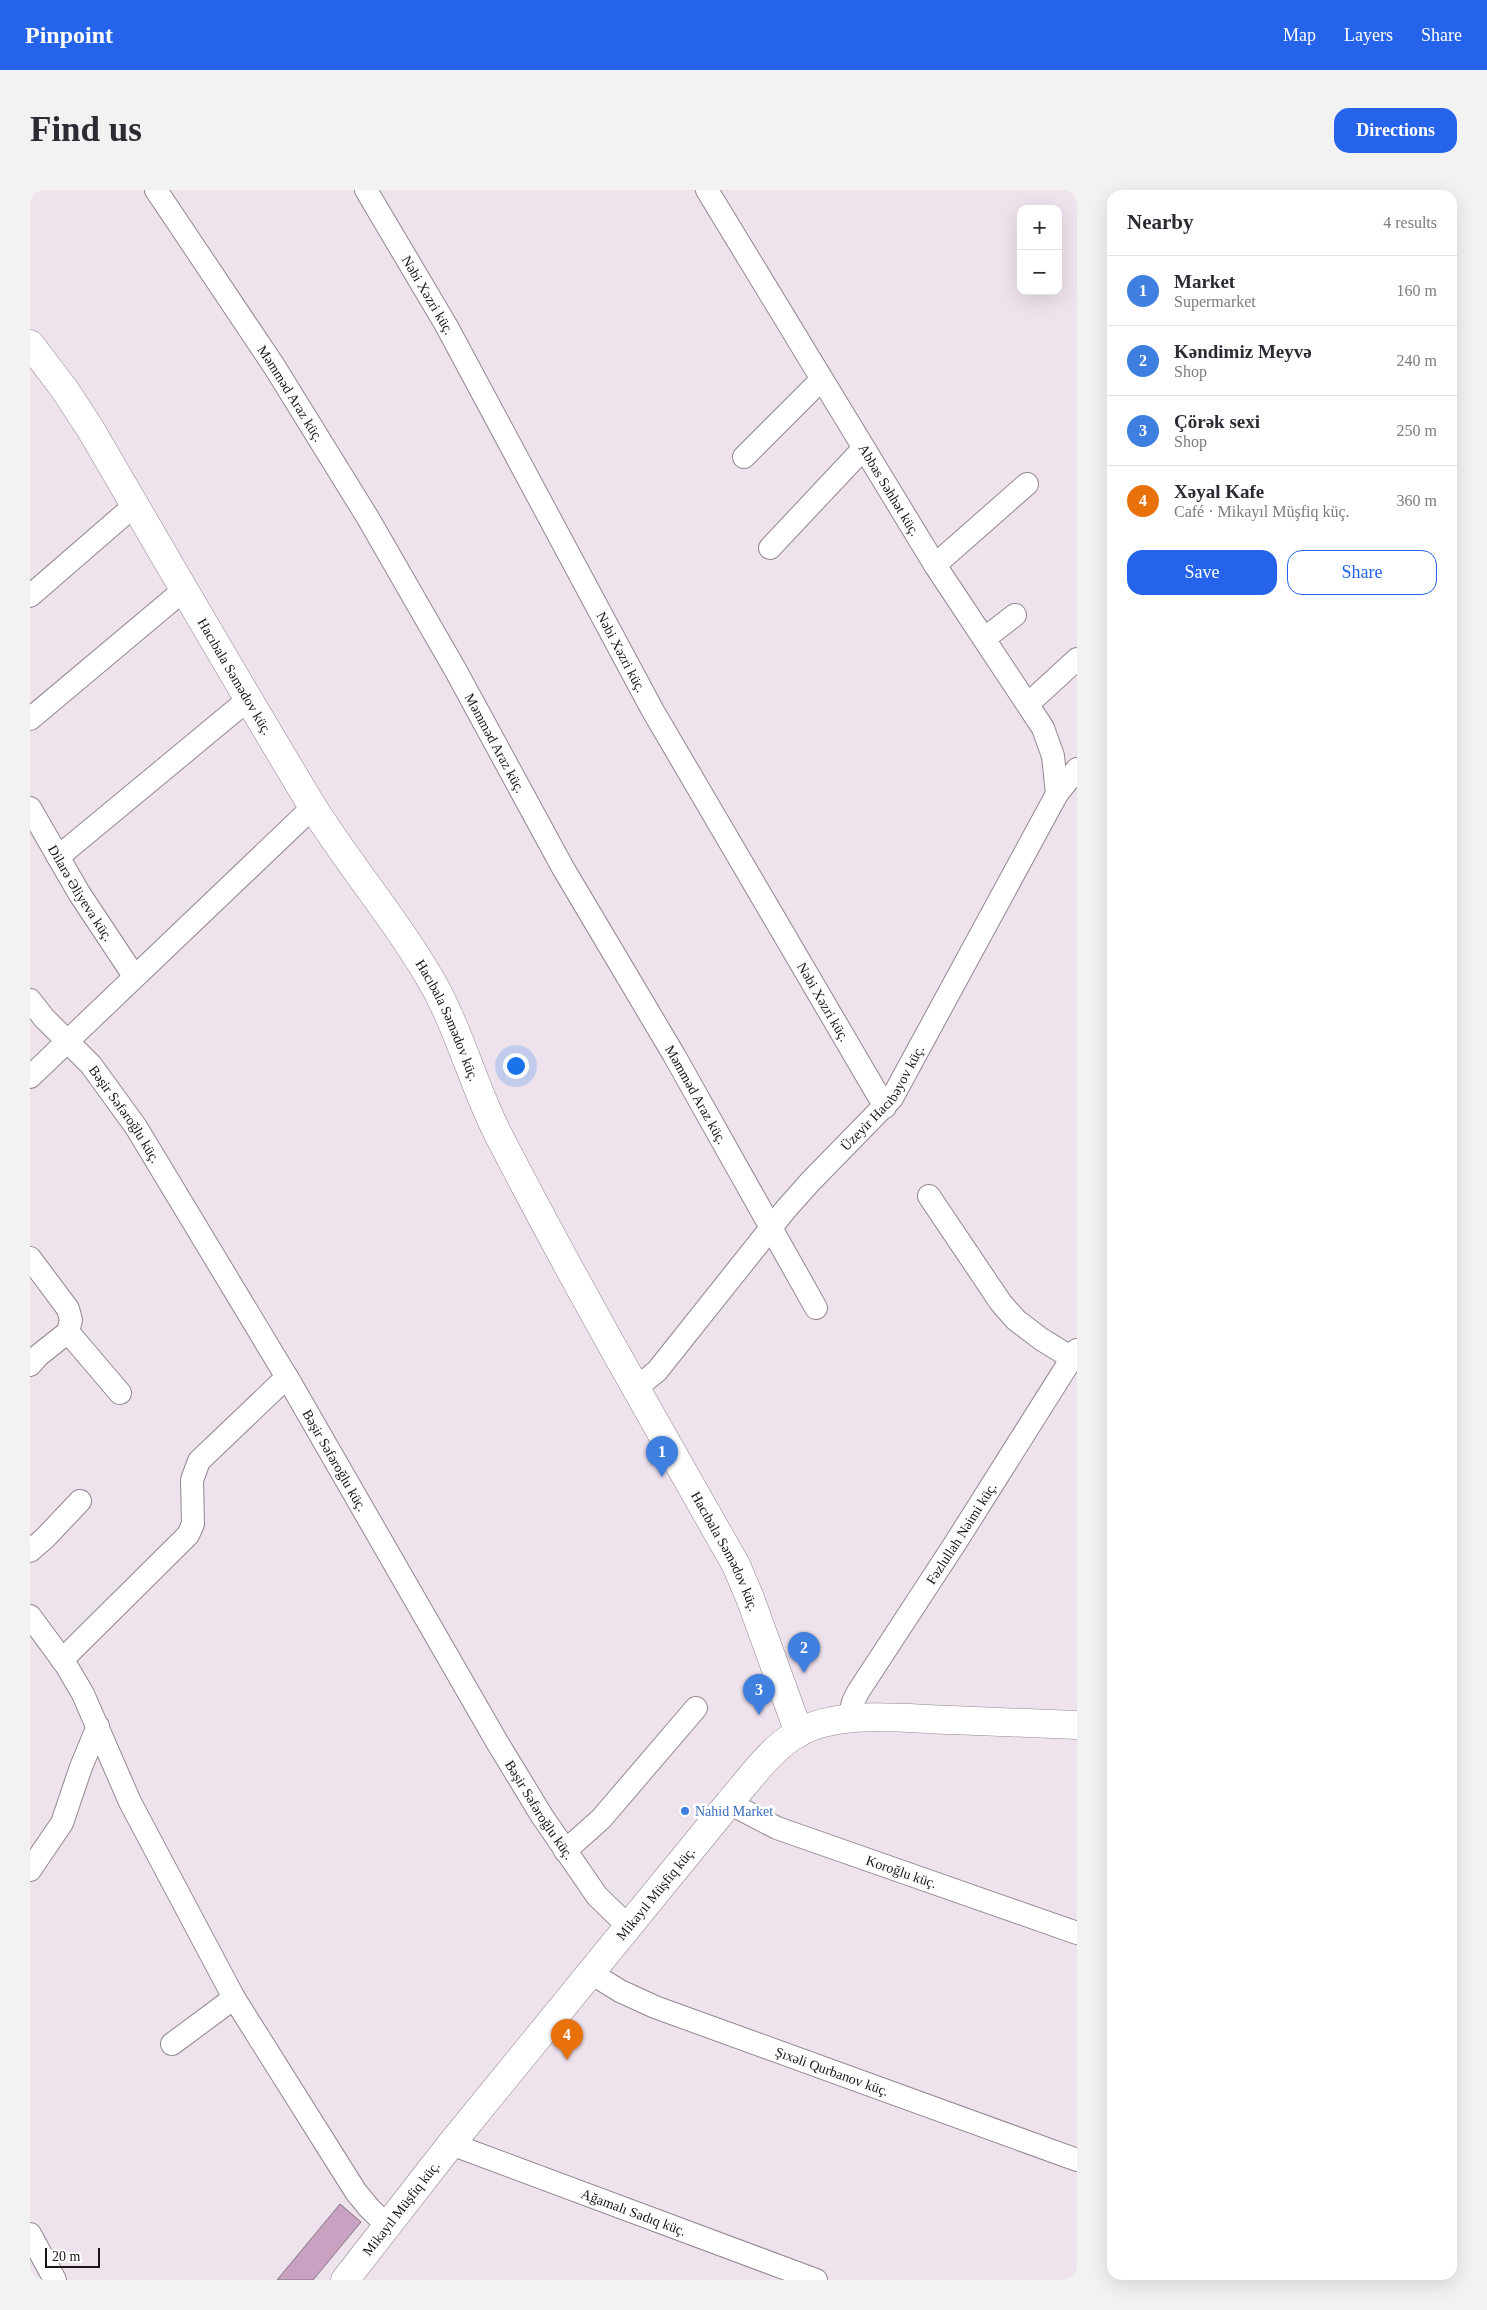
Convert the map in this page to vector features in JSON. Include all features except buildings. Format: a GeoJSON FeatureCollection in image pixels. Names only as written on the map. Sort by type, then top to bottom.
{"type":"FeatureCollection","features":[{"type":"Feature","properties":{"kind":"street","name":"Məmməd Araz küç."},"geometry":{"type":"LineString","coordinates":[[156,190],[274,366],[368,518],[456,671],[563,868],[674,1055],[816,1308]]}},
{"type":"Feature","properties":{"kind":"street","name":"Nəbi Xəzri küç."},"geometry":{"type":"LineString","coordinates":[[366,190],[446,324],[653,711],[885,1107]]}},
{"type":"Feature","properties":{"kind":"street","name":"Abbas Səhhət küç."},"geometry":{"type":"LineString","coordinates":[[707,190],[935,565],[1043,728],[1053,756],[1057,794]]}},
{"type":"Feature","properties":{"kind":"street","name":"Hacıbala Səmədov küç."},"geometry":{"type":"LineString","coordinates":[[33,352],[91,430],[313,807],[415,954],[436,990],[455,1028],[480,1093],[496,1128],[539,1212],[736,1565],[750,1598],[798,1733]]}},
{"type":"Feature","properties":{"kind":"street"},"geometry":{"type":"LineString","coordinates":[[744,457],[821,380]]}},
{"type":"Feature","properties":{"kind":"street"},"geometry":{"type":"LineString","coordinates":[[770,548],[863,448]]}},
{"type":"Feature","properties":{"kind":"street"},"geometry":{"type":"LineString","coordinates":[[935,565],[1027,484]]}},
{"type":"Feature","properties":{"kind":"street"},"geometry":{"type":"LineString","coordinates":[[30,596],[135,505]]}},
{"type":"Feature","properties":{"kind":"street"},"geometry":{"type":"LineString","coordinates":[[30,719],[185,589]]}},
{"type":"Feature","properties":{"kind":"street"},"geometry":{"type":"LineString","coordinates":[[985,638],[1015,615]]}},
{"type":"Feature","properties":{"kind":"street"},"geometry":{"type":"LineString","coordinates":[[1028,704],[1077,659]]}},
{"type":"Feature","properties":{"kind":"street"},"geometry":{"type":"LineString","coordinates":[[58,857],[250,698]]}},
{"type":"Feature","properties":{"kind":"street","name":"Üzeyir Hacıbəyov küç."},"geometry":{"type":"LineString","coordinates":[[636,1388],[657,1370],[771,1227],[810,1182],[885,1107],[900,1084],[1057,794],[1077,769]]}},
{"type":"Feature","properties":{"kind":"street"},"geometry":{"type":"LineString","coordinates":[[30,1077],[313,807]]}},
{"type":"Feature","properties":{"kind":"street","name":"Dilarə Əliyeva küç."},"geometry":{"type":"LineString","coordinates":[[30,808],[79,893],[134,976]]}},
{"type":"Feature","properties":{"kind":"street","name":"Bəşir Səfəroğlu küç."},"geometry":{"type":"LineString","coordinates":[[30,1000],[44,1018],[91,1065],[136,1127],[287,1377],[497,1742],[565,1851],[597,1896],[629,1927]]}},
{"type":"Feature","properties":{"kind":"street"},"geometry":{"type":"LineString","coordinates":[[929,1196],[1000,1303],[1028,1330],[1074,1354]]}},
{"type":"Feature","properties":{"kind":"street"},"geometry":{"type":"LineString","coordinates":[[30,1258],[68,1309],[71,1320],[68,1332],[39,1355],[30,1365]]}},
{"type":"Feature","properties":{"kind":"street"},"geometry":{"type":"LineString","coordinates":[[68,1332],[120,1393]]}},
{"type":"Feature","properties":{"kind":"street","name":"Fəzlullah Nəimi küç."},"geometry":{"type":"LineString","coordinates":[[849,1719],[852,1702],[858,1692],[956,1542],[1074,1354]]}},
{"type":"Feature","properties":{"kind":"street"},"geometry":{"type":"LineString","coordinates":[[62,1660],[188,1535],[192,1524],[192,1480],[199,1461],[287,1377]]}},
{"type":"Feature","properties":{"kind":"street"},"geometry":{"type":"LineString","coordinates":[[30,1551],[80,1501]]}},
{"type":"Feature","properties":{"kind":"street"},"geometry":{"type":"LineString","coordinates":[[30,1616],[62,1660],[83,1694],[130,1802],[234,1998],[356,2192],[388,2226]]}},
{"type":"Feature","properties":{"kind":"street"},"geometry":{"type":"LineString","coordinates":[[565,1851],[601,1819],[696,1708]]}},
{"type":"Feature","properties":{"kind":"street","name":"Mikayıl Müşfiq küç."},"geometry":{"type":"LineString","coordinates":[[345,2280],[451,2144],[729,1803],[769,1757],[798,1733],[831,1721],[849,1719],[902,1718],[1077,1725]]}},
{"type":"Feature","properties":{"kind":"street"},"geometry":{"type":"LineString","coordinates":[[30,1870],[62,1823],[81,1766],[98,1726]]}},
{"type":"Feature","properties":{"kind":"street","name":"Koroğlu küç."},"geometry":{"type":"LineString","coordinates":[[729,1803],[777,1828],[1077,1933]]}},
{"type":"Feature","properties":{"kind":"street","name":"Şıxəli Qurbanov küç."},"geometry":{"type":"LineString","coordinates":[[591,1973],[620,1991],[655,2007],[1077,2160]]}},
{"type":"Feature","properties":{"kind":"street"},"geometry":{"type":"LineString","coordinates":[[172,2044],[234,1998]]}},
{"type":"Feature","properties":{"kind":"street","name":"Ağamalı Sadıq küç."},"geometry":{"type":"LineString","coordinates":[[451,2144],[816,2280]]}},
{"type":"Feature","properties":{"kind":"street"},"geometry":{"type":"LineString","coordinates":[[30,2234],[56,2280]]}},
{"type":"Feature","properties":{"kind":"place","name":"Market"},"geometry":{"type":"Point","coordinates":[662,1477]}},
{"type":"Feature","properties":{"kind":"place","name":"Kəndimiz Meyvə"},"geometry":{"type":"Point","coordinates":[804,1673]}},
{"type":"Feature","properties":{"kind":"place","name":"Çörək sexi"},"geometry":{"type":"Point","coordinates":[759,1715]}},
{"type":"Feature","properties":{"kind":"place","name":"Nahid Market"},"geometry":{"type":"Point","coordinates":[685,1811]}},
{"type":"Feature","properties":{"kind":"place","name":"Xəyal Kafe"},"geometry":{"type":"Point","coordinates":[567,2060]}}]}
